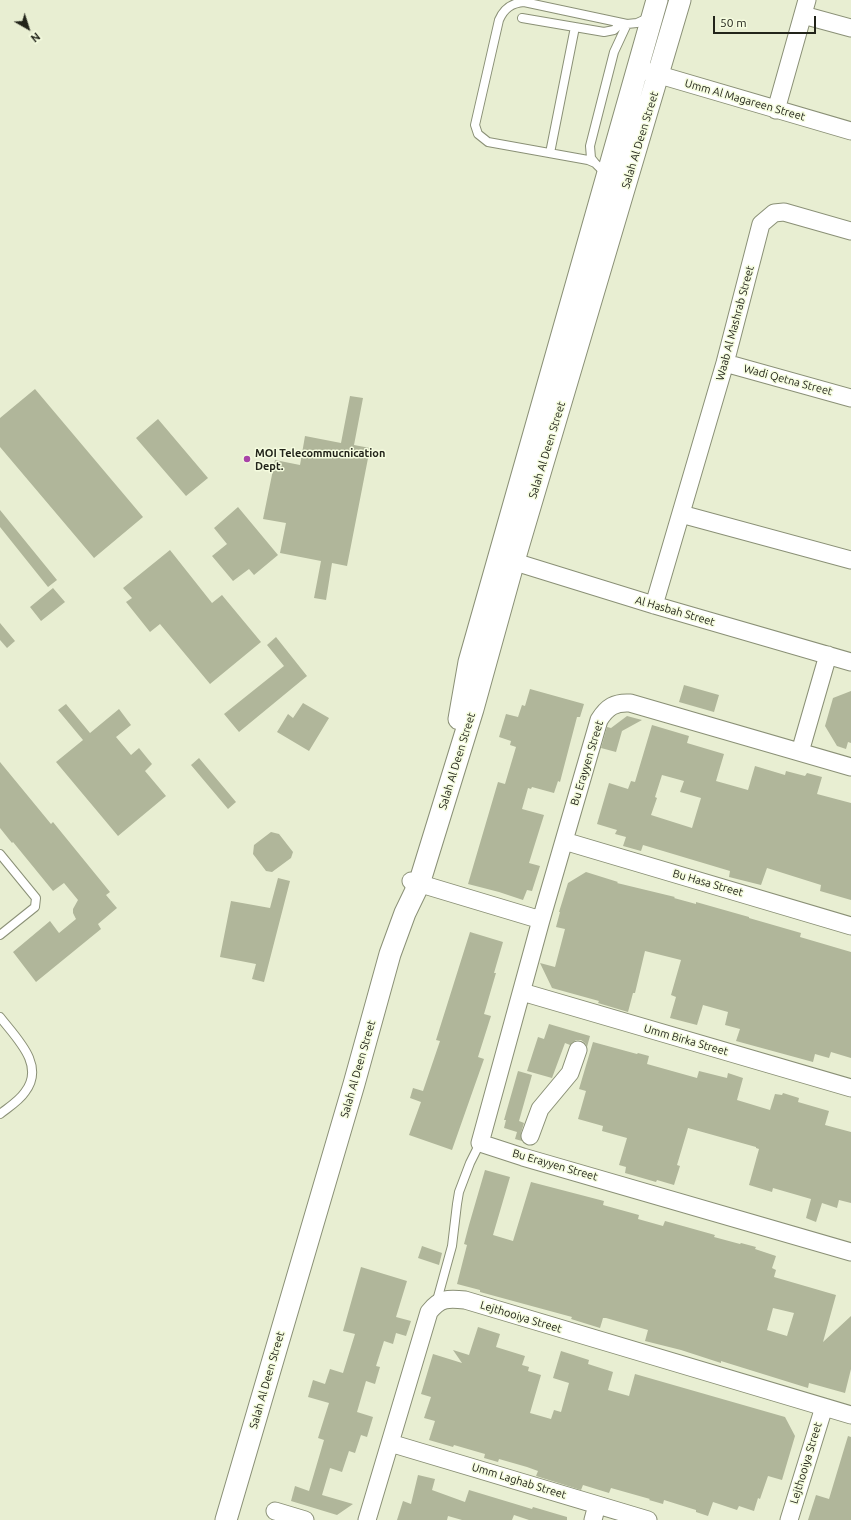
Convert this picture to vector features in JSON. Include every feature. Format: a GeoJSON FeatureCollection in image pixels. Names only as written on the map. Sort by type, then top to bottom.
{"type":"FeatureCollection","features":[{"type":"Feature","properties":{"kind":"street"},"geometry":{"type":"LineString","coordinates":[[776,110],[805,7],[851,28]]}},
{"type":"Feature","properties":{"kind":"street","name":"Salah Al Deen Street"},"geometry":{"type":"LineString","coordinates":[[226,1520],[354,1084],[390,954],[473,709],[507,559],[601,170],[638,69],[666,10]]}},
{"type":"Feature","properties":{"kind":"street","name":"Salah Al Deen Street"},"geometry":{"type":"LineString","coordinates":[[507,559],[627,182],[659,75],[666,10]]}},
{"type":"Feature","properties":{"kind":"street","name":"Umm Al Magareen Street"},"geometry":{"type":"LineString","coordinates":[[638,69],[851,131]]}},
{"type":"Feature","properties":{"kind":"street"},"geometry":{"type":"LineString","coordinates":[[601,170],[627,182]]}},
{"type":"Feature","properties":{"kind":"street","name":"Waab Al Mashrab Street"},"geometry":{"type":"LineString","coordinates":[[654,605],[724,363],[761,224],[774,213],[784,212],[851,231]]}},
{"type":"Feature","properties":{"kind":"street","name":"Wadi Qetna Street"},"geometry":{"type":"LineString","coordinates":[[724,363],[851,398]]}},
{"type":"Feature","properties":{"kind":"street"},"geometry":{"type":"LineString","coordinates":[[681,514],[851,560]]}},
{"type":"Feature","properties":{"kind":"street","name":"Al Hasbah Street"},"geometry":{"type":"LineString","coordinates":[[507,559],[654,605],[851,662]]}},
{"type":"Feature","properties":{"kind":"street"},"geometry":{"type":"LineString","coordinates":[[800,752],[828,655]]}},
{"type":"Feature","properties":{"kind":"street","name":"Bu Erayyen Street"},"geometry":{"type":"LineString","coordinates":[[851,766],[630,702],[620,702],[612,705],[604,711],[599,720],[541,920],[480,1143],[527,1145],[851,1252]]}},
{"type":"Feature","properties":{"kind":"street","name":"Bu Hasa Street"},"geometry":{"type":"LineString","coordinates":[[564,841],[851,926]]}},
{"type":"Feature","properties":{"kind":"street"},"geometry":{"type":"LineString","coordinates":[[415,882],[541,920]]}},
{"type":"Feature","properties":{"kind":"street","name":"Salah Al Deen Street"},"geometry":{"type":"LineString","coordinates":[[216,1520],[378,952],[392,917],[415,882]]}},
{"type":"Feature","properties":{"kind":"street","name":"Umm Birka Street"},"geometry":{"type":"LineString","coordinates":[[522,992],[851,1088]]}},
{"type":"Feature","properties":{"kind":"street"},"geometry":{"type":"LineString","coordinates":[[527,1145],[540,1109],[568,1076],[578,1050]]}},
{"type":"Feature","properties":{"kind":"street","name":"Lejthooiya Street"},"geometry":{"type":"LineString","coordinates":[[435,1304],[451,1299],[465,1300],[851,1416]]}},
{"type":"Feature","properties":{"kind":"street"},"geometry":{"type":"LineString","coordinates":[[367,1520],[429,1312],[435,1304]]}},
{"type":"Feature","properties":{"kind":"street","name":"Lejthooiya Street"},"geometry":{"type":"LineString","coordinates":[[789,1520],[824,1407]]}},
{"type":"Feature","properties":{"kind":"street","name":"Umm Laghab Street"},"geometry":{"type":"LineString","coordinates":[[390,1442],[595,1512],[648,1520]]}},
{"type":"Feature","properties":{"kind":"street"},"geometry":{"type":"LineString","coordinates":[[274,1511],[305,1520]]}},
{"type":"Feature","properties":{"kind":"lane"},"geometry":{"type":"LineString","coordinates":[[601,170],[580,158],[488,142],[480,137],[475,125],[501,14],[509,6],[524,2],[624,24],[637,23],[646,20],[666,10]]}},
{"type":"Feature","properties":{"kind":"lane"},"geometry":{"type":"LineString","coordinates":[[522,18],[604,32],[614,30],[624,24]]}},
{"type":"Feature","properties":{"kind":"lane"},"geometry":{"type":"LineString","coordinates":[[601,170],[592,158],[590,146],[614,52],[624,24]]}},
{"type":"Feature","properties":{"kind":"lane"},"geometry":{"type":"LineString","coordinates":[[550,153],[576,27]]}},
{"type":"Feature","properties":{"kind":"lane"},"geometry":{"type":"LineString","coordinates":[[0,854],[36,898],[35,907],[0,935]]}},
{"type":"Feature","properties":{"kind":"lane"},"geometry":{"type":"LineString","coordinates":[[0,1017],[27,1052],[31,1061],[32,1072],[31,1082],[26,1092],[0,1114]]}},
{"type":"Feature","properties":{"kind":"lane"},"geometry":{"type":"LineString","coordinates":[[435,1304],[452,1246],[456,1204],[459,1192],[470,1163],[480,1143]]}},
{"type":"Feature","properties":{"kind":"building"},"geometry":{"type":"Polygon","coordinates":[[[35,389],[143,517],[94,558],[0,447],[0,418],[35,389]]]}},
{"type":"Feature","properties":{"kind":"building"},"geometry":{"type":"Polygon","coordinates":[[[350,396],[363,398],[354,445],[370,448],[347,566],[332,563],[326,600],[314,598],[321,561],[280,553],[286,523],[263,519],[275,460],[300,465],[305,436],[341,443],[350,396]]]}},
{"type":"Feature","properties":{"kind":"building"},"geometry":{"type":"Polygon","coordinates":[[[158,419],[208,478],[186,496],[136,438],[158,419]]]}},
{"type":"Feature","properties":{"kind":"building"},"geometry":{"type":"Polygon","coordinates":[[[238,507],[278,555],[254,575],[249,569],[233,581],[212,556],[227,544],[214,528],[238,507]]]}},
{"type":"Feature","properties":{"kind":"building"},"geometry":{"type":"Polygon","coordinates":[[[0,510],[57,580],[48,587],[0,527],[0,510]]]}},
{"type":"Feature","properties":{"kind":"building"},"geometry":{"type":"Polygon","coordinates":[[[170,550],[212,603],[222,595],[261,642],[210,684],[160,624],[150,632],[126,602],[132,598],[123,588],[170,550]]]}},
{"type":"Feature","properties":{"kind":"building"},"geometry":{"type":"Polygon","coordinates":[[[53,588],[65,602],[41,621],[30,607],[53,588]]]}},
{"type":"Feature","properties":{"kind":"building"},"geometry":{"type":"Polygon","coordinates":[[[0,623],[15,641],[7,648],[0,640],[0,623]]]}},
{"type":"Feature","properties":{"kind":"building"},"geometry":{"type":"Polygon","coordinates":[[[276,637],[307,676],[239,732],[224,714],[284,666],[267,645],[276,637]]]}},
{"type":"Feature","properties":{"kind":"building"},"geometry":{"type":"Polygon","coordinates":[[[684,685],[719,695],[714,712],[679,702],[684,685]]]}},
{"type":"Feature","properties":{"kind":"building"},"geometry":{"type":"Polygon","coordinates":[[[530,689],[584,704],[580,717],[577,717],[560,782],[558,781],[554,793],[532,787],[531,789],[528,788],[522,809],[544,815],[529,863],[540,866],[532,891],[527,890],[523,900],[468,884],[498,782],[505,784],[516,747],[510,745],[511,741],[499,737],[506,714],[518,717],[522,705],[525,706],[530,689]]]}},
{"type":"Feature","properties":{"kind":"building"},"geometry":{"type":"Polygon","coordinates":[[[851,691],[851,743],[848,742],[846,749],[837,746],[825,726],[833,698],[851,691]]]}},
{"type":"Feature","properties":{"kind":"building"},"geometry":{"type":"Polygon","coordinates":[[[303,703],[329,718],[309,751],[277,732],[288,714],[293,718],[303,703]]]}},
{"type":"Feature","properties":{"kind":"building"},"geometry":{"type":"Polygon","coordinates":[[[66,704],[90,733],[119,709],[131,725],[116,737],[131,755],[139,748],[152,764],[145,771],[166,796],[118,836],[56,762],[83,740],[58,710],[66,704]]]}},
{"type":"Feature","properties":{"kind":"building"},"geometry":{"type":"Polygon","coordinates":[[[627,716],[642,720],[622,731],[616,752],[601,748],[607,727],[611,728],[627,716]]]}},
{"type":"Feature","properties":{"kind":"building"},"geometry":{"type":"Polygon","coordinates":[[[652,725],[689,736],[687,743],[724,754],[716,781],[748,790],[755,766],[785,775],[786,771],[805,776],[807,773],[822,777],[817,794],[851,803],[851,900],[820,891],[821,885],[767,868],[761,885],[729,877],[730,871],[643,845],[641,851],[623,846],[626,837],[615,834],[617,830],[597,824],[609,783],[628,789],[631,781],[635,782],[652,725]],[[662,775],[655,797],[657,798],[651,815],[692,828],[701,798],[680,792],[684,781],[662,775]]]}},
{"type":"Feature","properties":{"kind":"building"},"geometry":{"type":"Polygon","coordinates":[[[199,758],[236,802],[228,809],[191,765],[199,758]]]}},
{"type":"Feature","properties":{"kind":"building"},"geometry":{"type":"Polygon","coordinates":[[[0,762],[51,824],[53,822],[110,892],[106,895],[117,908],[98,924],[101,929],[36,982],[13,952],[50,921],[59,933],[76,919],[73,909],[78,900],[64,883],[53,891],[0,828],[0,762]]]}},
{"type":"Feature","properties":{"kind":"building"},"geometry":{"type":"Polygon","coordinates":[[[271,832],[279,834],[293,852],[291,858],[272,872],[266,871],[253,854],[254,845],[271,832]]]}},
{"type":"Feature","properties":{"kind":"building"},"geometry":{"type":"Polygon","coordinates":[[[586,872],[618,882],[617,883],[675,897],[674,898],[696,904],[696,902],[749,917],[801,933],[800,937],[851,952],[851,1058],[831,1052],[829,1058],[815,1054],[813,1062],[736,1041],[740,1029],[725,1025],[728,1012],[703,1005],[697,1025],[670,1018],[676,997],[671,995],[681,960],[645,951],[635,993],[633,993],[628,1012],[598,1003],[599,1001],[552,988],[540,963],[555,967],[565,929],[556,927],[568,883],[586,872]]]}},
{"type":"Feature","properties":{"kind":"building"},"geometry":{"type":"Polygon","coordinates":[[[278,878],[290,881],[264,982],[252,979],[256,964],[220,957],[231,901],[270,908],[278,878]]]}},
{"type":"Feature","properties":{"kind":"building"},"geometry":{"type":"Polygon","coordinates":[[[470,932],[503,942],[484,1014],[491,1016],[478,1057],[484,1059],[452,1150],[409,1135],[421,1102],[410,1098],[413,1088],[423,1091],[440,1041],[436,1040],[470,932]]]}},
{"type":"Feature","properties":{"kind":"building"},"geometry":{"type":"Polygon","coordinates":[[[549,1024],[590,1036],[587,1047],[581,1040],[576,1040],[570,1045],[565,1043],[552,1078],[527,1071],[538,1037],[544,1039],[549,1024]]]}},
{"type":"Feature","properties":{"kind":"building"},"geometry":{"type":"Polygon","coordinates":[[[593,1042],[649,1056],[647,1064],[697,1078],[699,1071],[727,1078],[728,1073],[743,1078],[737,1100],[770,1110],[775,1094],[782,1095],[783,1093],[799,1098],[798,1102],[829,1111],[825,1125],[851,1132],[851,1203],[839,1200],[837,1208],[822,1203],[816,1222],[806,1218],[811,1199],[773,1188],[772,1192],[749,1185],[759,1149],[688,1128],[677,1165],[680,1166],[674,1185],[657,1180],[656,1182],[625,1173],[626,1167],[619,1165],[627,1138],[602,1131],[603,1126],[578,1119],[586,1091],[579,1089],[593,1042]]]}},
{"type":"Feature","properties":{"kind":"building"},"geometry":{"type":"Polygon","coordinates":[[[518,1071],[532,1075],[519,1121],[524,1123],[521,1133],[522,1141],[515,1139],[517,1132],[504,1128],[506,1120],[504,1120],[518,1071]]]}},
{"type":"Feature","properties":{"kind":"building"},"geometry":{"type":"Polygon","coordinates":[[[485,1170],[510,1177],[493,1235],[513,1241],[531,1182],[604,1201],[603,1205],[639,1215],[638,1219],[663,1226],[665,1221],[715,1235],[714,1237],[756,1247],[755,1249],[776,1256],[772,1268],[776,1270],[774,1277],[836,1295],[823,1342],[851,1316],[851,1369],[845,1393],[809,1383],[808,1388],[721,1361],[721,1363],[681,1350],[645,1341],[648,1330],[606,1318],[603,1318],[600,1328],[571,1319],[572,1317],[480,1292],[480,1290],[457,1284],[467,1245],[464,1244],[485,1170]],[[773,1308],[767,1330],[787,1336],[794,1313],[773,1308]]]}},
{"type":"Feature","properties":{"kind":"building"},"geometry":{"type":"Polygon","coordinates":[[[422,1246],[442,1253],[439,1265],[418,1258],[422,1246]]]}},
{"type":"Feature","properties":{"kind":"building"},"geometry":{"type":"Polygon","coordinates":[[[361,1267],[407,1281],[396,1317],[411,1321],[406,1336],[396,1333],[393,1344],[384,1341],[376,1366],[380,1367],[375,1384],[366,1381],[357,1412],[373,1417],[367,1437],[361,1435],[355,1453],[349,1451],[342,1472],[330,1468],[322,1495],[353,1504],[337,1515],[291,1501],[295,1486],[309,1491],[324,1440],[318,1438],[329,1403],[308,1397],[313,1380],[325,1384],[330,1369],[343,1373],[355,1334],[343,1331],[361,1267]]]}},
{"type":"Feature","properties":{"kind":"building"},"geometry":{"type":"Polygon","coordinates":[[[478,1327],[500,1334],[496,1347],[525,1356],[522,1365],[529,1367],[528,1371],[541,1375],[530,1413],[551,1419],[554,1410],[561,1412],[569,1383],[553,1378],[561,1351],[589,1360],[588,1364],[613,1372],[608,1390],[629,1396],[635,1374],[785,1417],[795,1436],[782,1480],[768,1476],[754,1511],[739,1506],[737,1510],[713,1502],[708,1516],[696,1512],[696,1510],[664,1500],[663,1504],[611,1488],[609,1493],[583,1485],[581,1490],[536,1476],[538,1471],[527,1467],[499,1459],[498,1462],[484,1458],[485,1454],[454,1445],[453,1447],[429,1440],[435,1421],[424,1418],[431,1397],[421,1394],[433,1354],[462,1363],[453,1350],[469,1355],[478,1327]]]}},
{"type":"Feature","properties":{"kind":"building"},"geometry":{"type":"Polygon","coordinates":[[[848,1436],[851,1437],[851,1520],[808,1520],[816,1495],[829,1499],[848,1436]]]}},
{"type":"Feature","properties":{"kind":"building"},"geometry":{"type":"Polygon","coordinates":[[[418,1475],[435,1479],[432,1490],[465,1502],[469,1490],[532,1509],[533,1507],[567,1517],[567,1520],[529,1520],[514,1515],[512,1520],[462,1520],[448,1516],[447,1520],[397,1520],[403,1501],[411,1504],[418,1475]]]}},
{"type":"Feature","properties":{"kind":"place","name":"MOI Telecommucnication Dept."},"geometry":{"type":"Point","coordinates":[247,459]}}]}
